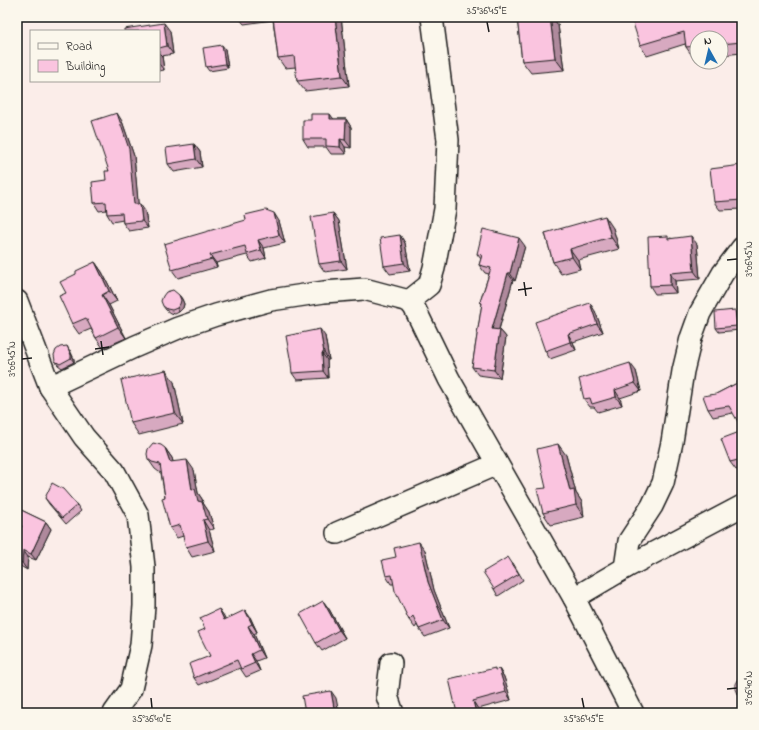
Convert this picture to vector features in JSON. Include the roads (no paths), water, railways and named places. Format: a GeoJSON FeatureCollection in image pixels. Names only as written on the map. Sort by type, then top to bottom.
{"type":"FeatureCollection","features":[{"type":"Feature","properties":{"kind":"street"},"geometry":{"type":"LineString","coordinates":[[409,301],[429,285],[434,268],[445,209],[448,140],[432,17]]}},
{"type":"Feature","properties":{"kind":"street"},"geometry":{"type":"LineString","coordinates":[[625,568],[628,541],[652,506],[663,483],[672,442],[683,371],[691,338],[700,313],[723,273],[742,248]]}},
{"type":"Feature","properties":{"kind":"street"},"geometry":{"type":"LineString","coordinates":[[50,387],[178,328],[216,315],[271,300],[324,292],[364,289],[409,301],[414,307],[449,379],[574,598],[633,713]]}},
{"type":"Feature","properties":{"kind":"street"},"geometry":{"type":"LineString","coordinates":[[17,301],[50,387],[84,437],[114,471],[138,515],[144,566],[144,606],[141,645],[131,689],[114,713]]}},
{"type":"Feature","properties":{"kind":"street"},"geometry":{"type":"LineString","coordinates":[[337,533],[497,464]]}},
{"type":"Feature","properties":{"kind":"street"},"geometry":{"type":"LineString","coordinates":[[574,598],[625,568],[742,506]]}},
{"type":"Feature","properties":{"kind":"street"},"geometry":{"type":"LineString","coordinates":[[391,663],[388,696],[393,713]]}}]}
